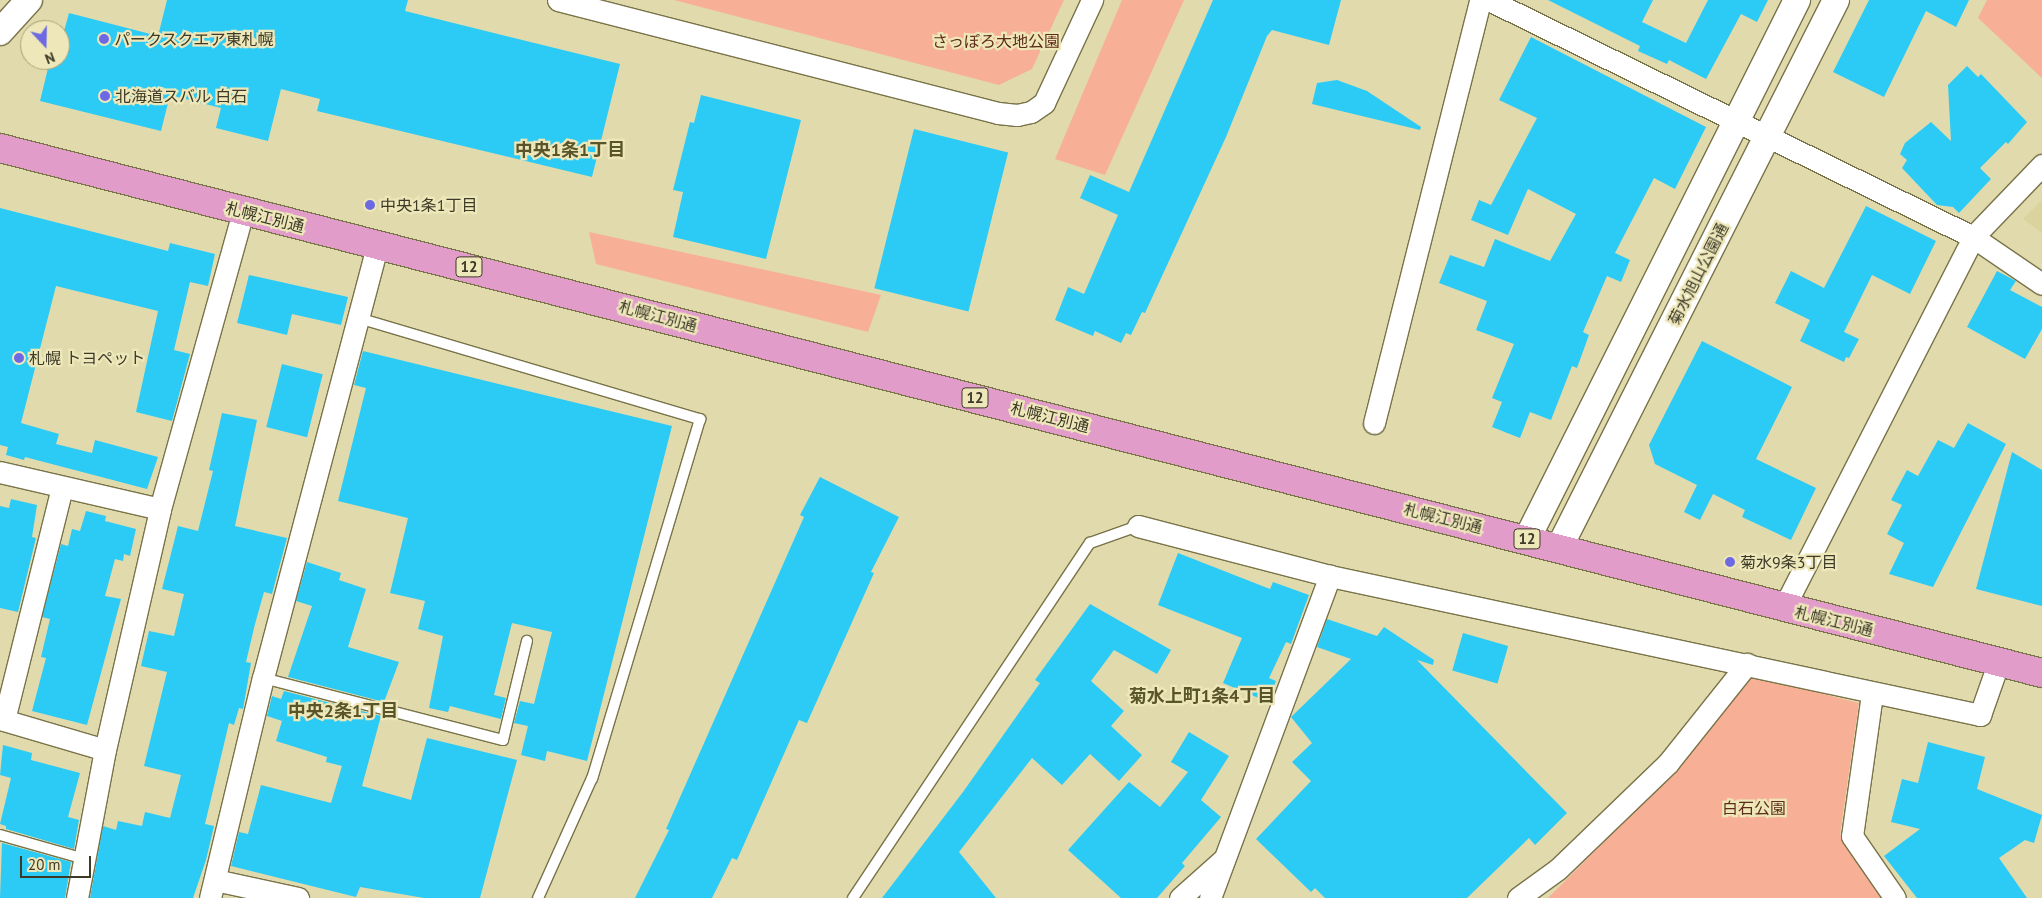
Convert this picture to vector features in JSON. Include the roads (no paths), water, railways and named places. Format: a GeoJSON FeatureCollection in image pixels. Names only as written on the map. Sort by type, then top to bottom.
{"type":"FeatureCollection","features":[{"type":"Feature","properties":{"kind":"highway","name":"札幌江別通"},"geometry":{"type":"LineString","coordinates":[[0,148],[243,212],[378,244],[1527,539],[1783,609],[2042,673]]}},
{"type":"Feature","properties":{"kind":"street"},"geometry":{"type":"LineString","coordinates":[[0,32],[29,0]]}},
{"type":"Feature","properties":{"kind":"street"},"geometry":{"type":"LineString","coordinates":[[558,0],[998,113],[1017,115],[1032,112],[1044,103],[1092,0]]}},
{"type":"Feature","properties":{"kind":"street"},"geometry":{"type":"LineString","coordinates":[[1374,423],[1480,0]]}},
{"type":"Feature","properties":{"kind":"street"},"geometry":{"type":"LineString","coordinates":[[1490,0],[1767,138],[1974,237],[2042,284]]}},
{"type":"Feature","properties":{"kind":"street"},"geometry":{"type":"LineString","coordinates":[[1527,539],[1797,0]]}},
{"type":"Feature","properties":{"kind":"street","name":"菊水旭山公園通"},"geometry":{"type":"LineString","coordinates":[[1559,548],[1836,0]]}},
{"type":"Feature","properties":{"kind":"street"},"geometry":{"type":"LineString","coordinates":[[1783,609],[1974,237],[2042,165]]}},
{"type":"Feature","properties":{"kind":"street"},"geometry":{"type":"LineString","coordinates":[[77,898],[105,750],[160,509],[243,212]]}},
{"type":"Feature","properties":{"kind":"street"},"geometry":{"type":"LineString","coordinates":[[298,898],[213,889],[264,678],[378,244]]}},
{"type":"Feature","properties":{"kind":"street"},"geometry":{"type":"LineString","coordinates":[[0,472],[160,509]]}},
{"type":"Feature","properties":{"kind":"street"},"geometry":{"type":"LineString","coordinates":[[62,487],[2,719],[105,750]]}},
{"type":"Feature","properties":{"kind":"street"},"geometry":{"type":"LineString","coordinates":[[1138,526],[1330,576],[1747,664],[1872,694],[1980,715],[1999,661]]}},
{"type":"Feature","properties":{"kind":"street"},"geometry":{"type":"LineString","coordinates":[[1210,898],[1330,576]]}},
{"type":"Feature","properties":{"kind":"street"},"geometry":{"type":"LineString","coordinates":[[1518,898],[1558,869],[1668,762],[1747,664]]}},
{"type":"Feature","properties":{"kind":"street"},"geometry":{"type":"LineString","coordinates":[[1872,694],[1852,836],[1895,898]]}},
{"type":"Feature","properties":{"kind":"street"},"geometry":{"type":"LineString","coordinates":[[1180,898],[1226,858]]}},
{"type":"Feature","properties":{"kind":"lane"},"geometry":{"type":"LineString","coordinates":[[358,318],[700,419],[592,778],[538,898]]}},
{"type":"Feature","properties":{"kind":"lane"},"geometry":{"type":"LineString","coordinates":[[853,898],[1090,542],[1138,526]]}},
{"type":"Feature","properties":{"kind":"lane"},"geometry":{"type":"LineString","coordinates":[[264,678],[503,740],[527,641]]}},
{"type":"Feature","properties":{"kind":"lane"},"geometry":{"type":"LineString","coordinates":[[0,835],[85,859]]}},
{"type":"Feature","properties":{"kind":"place","name":"パークスクエア東札幌"},"geometry":{"type":"Point","coordinates":[104,39]}},
{"type":"Feature","properties":{"kind":"place","name":"北海道スバル 白石"},"geometry":{"type":"Point","coordinates":[105,96]}},
{"type":"Feature","properties":{"kind":"place","name":"中央1条1丁目"},"geometry":{"type":"Point","coordinates":[370,205]}},
{"type":"Feature","properties":{"kind":"place","name":"札幌 トヨペット"},"geometry":{"type":"Point","coordinates":[19,358]}},
{"type":"Feature","properties":{"kind":"place","name":"菊水9条3丁目"},"geometry":{"type":"Point","coordinates":[1730,562]}},
{"type":"Feature","properties":{"kind":"district","name":"中央1条1丁目"},"geometry":{"type":"Point","coordinates":[570,150]}},
{"type":"Feature","properties":{"kind":"district","name":"菊水上町1条4丁目"},"geometry":{"type":"Point","coordinates":[1202,696]}},
{"type":"Feature","properties":{"kind":"district","name":"中央2条1丁目"},"geometry":{"type":"Point","coordinates":[343,711]}},
{"type":"Feature","properties":{"kind":"park label","name":"さっぽろ大地公園"},"geometry":{"type":"Point","coordinates":[996,41]}},
{"type":"Feature","properties":{"kind":"park label","name":"白石公園"},"geometry":{"type":"Point","coordinates":[1754,808]}}]}
